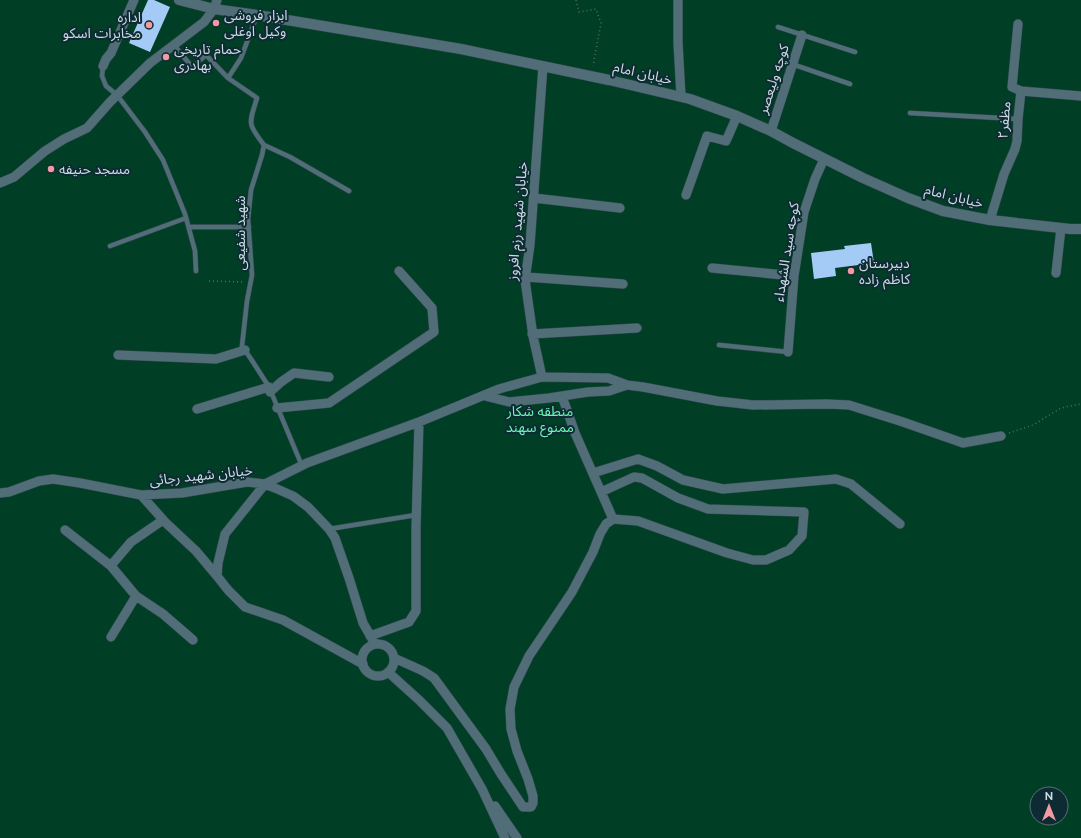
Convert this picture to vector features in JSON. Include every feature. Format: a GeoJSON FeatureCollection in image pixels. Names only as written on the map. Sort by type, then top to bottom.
{"type":"FeatureCollection","features":[{"type":"Feature","properties":{"kind":"street"},"geometry":{"type":"LineString","coordinates":[[103,66],[111,53],[134,0]]}},
{"type":"Feature","properties":{"kind":"street","name":"خیابان امام"},"geometry":{"type":"LineString","coordinates":[[179,0],[199,2],[257,15],[461,49],[690,98],[738,116],[882,187],[943,211],[990,220],[1081,229]]}},
{"type":"Feature","properties":{"kind":"street"},"geometry":{"type":"LineString","coordinates":[[678,0],[678,42],[681,96]]}},
{"type":"Feature","properties":{"kind":"street"},"geometry":{"type":"LineString","coordinates":[[0,183],[14,177],[64,139],[87,128],[117,95],[150,63],[204,22],[216,5]]}},
{"type":"Feature","properties":{"kind":"street","name":"مظفر۲"},"geometry":{"type":"LineString","coordinates":[[990,220],[1004,174],[1017,142],[1021,91],[1012,87],[1018,24]]}},
{"type":"Feature","properties":{"kind":"street","name":"کوچه ولیعصر"},"geometry":{"type":"LineString","coordinates":[[771,131],[802,35]]}},
{"type":"Feature","properties":{"kind":"street","name":"خیابان شهید رزم افروز"},"geometry":{"type":"LineString","coordinates":[[542,377],[532,334],[525,280],[534,198],[543,66]]}},
{"type":"Feature","properties":{"kind":"street"},"geometry":{"type":"LineString","coordinates":[[1021,91],[1081,96]]}},
{"type":"Feature","properties":{"kind":"street"},"geometry":{"type":"LineString","coordinates":[[686,195],[707,136],[726,142],[738,116]]}},
{"type":"Feature","properties":{"kind":"street","name":"کوچه سید الشهداء"},"geometry":{"type":"LineString","coordinates":[[788,352],[794,276],[804,212],[815,178],[824,159]]}},
{"type":"Feature","properties":{"kind":"street"},"geometry":{"type":"LineString","coordinates":[[534,198],[620,208]]}},
{"type":"Feature","properties":{"kind":"street"},"geometry":{"type":"LineString","coordinates":[[1056,273],[1061,228]]}},
{"type":"Feature","properties":{"kind":"street"},"geometry":{"type":"LineString","coordinates":[[712,268],[794,276]]}},
{"type":"Feature","properties":{"kind":"street"},"geometry":{"type":"LineString","coordinates":[[277,408],[329,403],[434,332],[432,308],[400,271]]}},
{"type":"Feature","properties":{"kind":"street"},"geometry":{"type":"LineString","coordinates":[[526,276],[623,284]]}},
{"type":"Feature","properties":{"kind":"street"},"geometry":{"type":"LineString","coordinates":[[532,334],[637,328]]}},
{"type":"Feature","properties":{"kind":"street"},"geometry":{"type":"LineString","coordinates":[[118,355],[216,359],[246,350]]}},
{"type":"Feature","properties":{"kind":"street"},"geometry":{"type":"LineString","coordinates":[[197,409],[269,390],[294,373],[329,377]]}},
{"type":"Feature","properties":{"kind":"street"},"geometry":{"type":"LineString","coordinates":[[217,576],[218,562],[225,534],[265,484],[302,466],[419,422],[499,389],[542,377],[608,378],[627,385],[717,401],[754,405],[849,405],[963,443],[1001,436]]}},
{"type":"Feature","properties":{"kind":"street"},"geometry":{"type":"LineString","coordinates":[[485,396],[509,402],[588,392],[609,391],[627,385]]}},
{"type":"Feature","properties":{"kind":"street"},"geometry":{"type":"LineString","coordinates":[[562,396],[575,433],[613,519]]}},
{"type":"Feature","properties":{"kind":"street"},"geometry":{"type":"LineString","coordinates":[[370,636],[409,622],[416,611],[416,515],[419,422]]}},
{"type":"Feature","properties":{"kind":"street"},"geometry":{"type":"LineString","coordinates":[[593,473],[638,459],[657,466],[683,480],[723,489],[836,479],[851,484],[900,524]]}},
{"type":"Feature","properties":{"kind":"street"},"geometry":{"type":"LineString","coordinates":[[394,658],[423,671],[434,678],[486,749],[523,807],[531,807],[533,803],[533,796],[511,729],[510,709],[514,687],[529,656],[572,592],[606,524],[613,519],[638,521],[727,554],[753,560],[766,560],[789,550],[802,536],[804,512],[708,509],[678,498],[642,478],[634,477],[601,492]]}},
{"type":"Feature","properties":{"kind":"street","name":"خیابان شهید رجائی"},"geometry":{"type":"LineString","coordinates":[[0,493],[9,492],[39,481],[52,479],[141,495],[182,493],[247,482],[265,484]]}},
{"type":"Feature","properties":{"kind":"street"},"geometry":{"type":"LineString","coordinates":[[265,484],[293,496],[308,507],[329,529],[335,538],[363,623],[375,644]]}},
{"type":"Feature","properties":{"kind":"street"},"geometry":{"type":"LineString","coordinates":[[141,495],[163,520],[196,551],[228,590],[245,607],[283,620],[363,664]]}},
{"type":"Feature","properties":{"kind":"street"},"geometry":{"type":"LineString","coordinates":[[111,566],[131,542],[163,520]]}},
{"type":"Feature","properties":{"kind":"street"},"geometry":{"type":"LineString","coordinates":[[65,530],[111,566],[136,596],[163,614],[193,640]]}},
{"type":"Feature","properties":{"kind":"street"},"geometry":{"type":"LineString","coordinates":[[111,637],[136,596]]}},
{"type":"Feature","properties":{"kind":"street"},"geometry":{"type":"LineString","coordinates":[[375,644],[386,646],[390,649],[394,658],[393,664],[388,672],[378,676],[373,675],[365,669],[362,659],[366,649],[375,644]]}},
{"type":"Feature","properties":{"kind":"street"},"geometry":{"type":"LineString","coordinates":[[388,672],[447,728],[482,789],[505,838]]}},
{"type":"Feature","properties":{"kind":"street"},"geometry":{"type":"LineString","coordinates":[[482,789],[518,838]]}},
{"type":"Feature","properties":{"kind":"lane"},"geometry":{"type":"LineString","coordinates":[[228,78],[241,58],[257,15]]}},
{"type":"Feature","properties":{"kind":"lane","name":"کوچه ولیعصر"},"geometry":{"type":"LineString","coordinates":[[778,27],[855,52]]}},
{"type":"Feature","properties":{"kind":"lane"},"geometry":{"type":"LineString","coordinates":[[174,45],[192,67],[206,55],[228,78],[257,98],[250,122],[254,133],[264,145],[290,157],[349,191]]}},
{"type":"Feature","properties":{"kind":"lane"},"geometry":{"type":"LineString","coordinates":[[792,64],[850,84]]}},
{"type":"Feature","properties":{"kind":"lane"},"geometry":{"type":"LineString","coordinates":[[103,66],[102,76],[106,86],[117,95],[145,132],[163,160],[189,227],[195,251],[196,271]]}},
{"type":"Feature","properties":{"kind":"lane"},"geometry":{"type":"LineString","coordinates":[[910,114],[1018,119]]}},
{"type":"Feature","properties":{"kind":"lane","name":"شهید شفیعی"},"geometry":{"type":"LineString","coordinates":[[264,145],[251,190],[248,219],[252,275],[247,301],[242,346],[246,350],[269,390],[302,466]]}},
{"type":"Feature","properties":{"kind":"lane"},"geometry":{"type":"LineString","coordinates":[[110,246],[186,218]]}},
{"type":"Feature","properties":{"kind":"lane"},"geometry":{"type":"LineString","coordinates":[[189,227],[249,227]]}},
{"type":"Feature","properties":{"kind":"lane"},"geometry":{"type":"LineString","coordinates":[[719,345],[788,352]]}},
{"type":"Feature","properties":{"kind":"lane"},"geometry":{"type":"LineString","coordinates":[[329,529],[416,515]]}},
{"type":"Feature","properties":{"kind":"path"},"geometry":{"type":"LineString","coordinates":[[576,0],[579,12],[596,9],[601,23],[591,76]]}},
{"type":"Feature","properties":{"kind":"path"},"geometry":{"type":"LineString","coordinates":[[209,281],[251,282]]}},
{"type":"Feature","properties":{"kind":"path"},"geometry":{"type":"LineString","coordinates":[[1001,436],[1033,425],[1061,408],[1081,404]]}},
{"type":"Feature","properties":{"kind":"green space","name":"منطقه شکار ممنوع سهند"},"geometry":{"type":"Polygon","coordinates":[[[0,0],[1081,0],[1081,838],[0,838],[0,0]]]}},
{"type":"Feature","properties":{"kind":"building","name":"اداره مخابرات اسکو"},"geometry":{"type":"Polygon","coordinates":[[[148,0],[154,0],[170,7],[150,52],[129,43],[148,0]]]}},
{"type":"Feature","properties":{"kind":"building"},"geometry":{"type":"Polygon","coordinates":[[[871,243],[874,263],[835,268],[836,276],[814,279],[811,253],[845,249],[844,246],[871,243]]]}},
{"type":"Feature","properties":{"kind":"place","name":"ابزار فروشی وکیل اوغلی"},"geometry":{"type":"Point","coordinates":[216,23]}},
{"type":"Feature","properties":{"kind":"place","name":"اداره مخابرات اسکو"},"geometry":{"type":"Point","coordinates":[149,25]}},
{"type":"Feature","properties":{"kind":"place","name":"حمام تاریخی بهادری"},"geometry":{"type":"Point","coordinates":[166,57]}},
{"type":"Feature","properties":{"kind":"place","name":"مسجد حنیفه"},"geometry":{"type":"Point","coordinates":[51,169]}},
{"type":"Feature","properties":{"kind":"place","name":"دبیرستان کاظم زاده"},"geometry":{"type":"Point","coordinates":[851,271]}}]}
